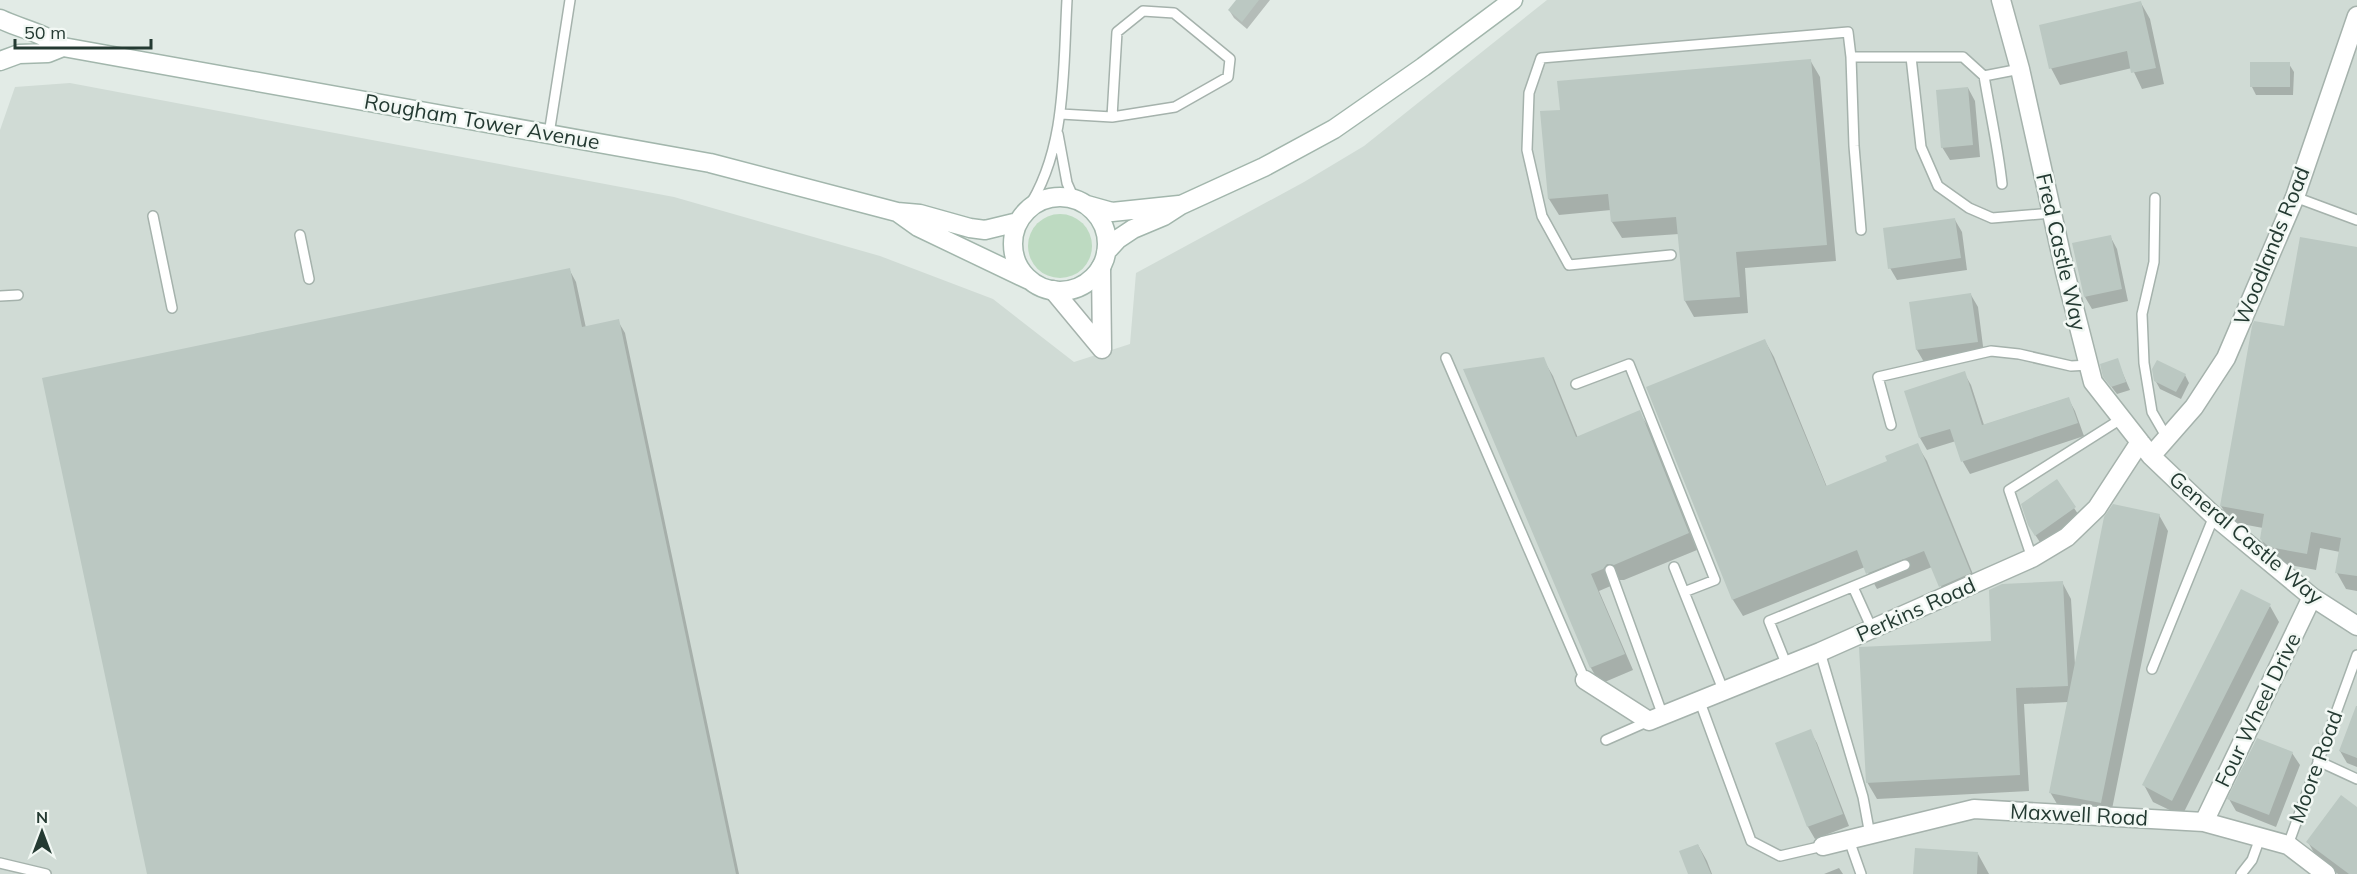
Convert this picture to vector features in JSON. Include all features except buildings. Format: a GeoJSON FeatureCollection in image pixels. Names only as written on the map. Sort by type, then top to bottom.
{"type":"FeatureCollection","features":[{"type":"Feature","properties":{"kind":"street"},"geometry":{"type":"LineString","coordinates":[[1181,205],[1112,212],[1061,197],[1048,198],[1036,203],[1022,216],[1013,241],[1016,261],[1022,273],[1032,282],[1053,290],[1067,290],[1081,286],[1092,278],[1118,239],[1133,229],[1264,167],[1334,129],[1513,0]]}},
{"type":"Feature","properties":{"kind":"street","name":"Fred Castle Way"},"geometry":{"type":"LineString","coordinates":[[2001,0],[2012,47],[2020,69],[2093,382],[2146,449]]}},
{"type":"Feature","properties":{"kind":"street","name":"Woodlands Road"},"geometry":{"type":"LineString","coordinates":[[2146,449],[2167,438],[2194,407],[2226,358],[2295,197],[2357,16]]}},
{"type":"Feature","properties":{"kind":"street","name":"Rougham Tower Avenue"},"geometry":{"type":"LineString","coordinates":[[0,19],[21,29],[48,36],[63,47],[710,163],[897,212],[920,214],[970,228],[985,230],[1022,216]]}},
{"type":"Feature","properties":{"kind":"street","name":"Rougham Tower Avenue"},"geometry":{"type":"LineString","coordinates":[[0,61],[19,54],[48,52],[63,47]]}},
{"type":"Feature","properties":{"kind":"street"},"geometry":{"type":"LineString","coordinates":[[1053,290],[1102,349],[1103,260],[1107,239],[1096,214],[1080,202]]}},
{"type":"Feature","properties":{"kind":"street","name":"Rougham Tower Avenue"},"geometry":{"type":"LineString","coordinates":[[897,212],[918,227],[1032,282]]}},
{"type":"Feature","properties":{"kind":"street","name":"General Castle Way"},"geometry":{"type":"LineString","coordinates":[[2146,449],[2214,516],[2312,597],[2357,626]]}},
{"type":"Feature","properties":{"kind":"street","name":"Perkins Road"},"geometry":{"type":"LineString","coordinates":[[1656,718],[1820,652],[2032,558],[2067,537],[2097,508],[2146,449]]}},
{"type":"Feature","properties":{"kind":"street","name":"Four Wheel Drive"},"geometry":{"type":"LineString","coordinates":[[2204,822],[2312,597]]}},
{"type":"Feature","properties":{"kind":"street"},"geometry":{"type":"LineString","coordinates":[[1585,680],[1656,718]]}},
{"type":"Feature","properties":{"kind":"street","name":"Maxwell Road"},"geometry":{"type":"LineString","coordinates":[[1823,846],[1974,809],[2204,822],[2288,845],[2316,871]]}},
{"type":"Feature","properties":{"kind":"lane"},"geometry":{"type":"LineString","coordinates":[[549,134],[570,0]]}},
{"type":"Feature","properties":{"kind":"lane"},"geometry":{"type":"LineString","coordinates":[[1022,216],[1039,189],[1058,134],[1067,0]]}},
{"type":"Feature","properties":{"kind":"lane"},"geometry":{"type":"LineString","coordinates":[[1061,114],[1112,117],[1175,107],[1228,77],[1230,59],[1174,13],[1143,11],[1117,33],[1112,117]]}},
{"type":"Feature","properties":{"kind":"lane"},"geometry":{"type":"LineString","coordinates":[[1671,255],[1569,265],[1542,216],[1527,150],[1529,93],[1541,58],[1848,32],[1861,230]]}},
{"type":"Feature","properties":{"kind":"lane"},"geometry":{"type":"LineString","coordinates":[[1851,57],[1963,57],[1984,76],[1999,151],[2002,184]]}},
{"type":"Feature","properties":{"kind":"lane"},"geometry":{"type":"LineString","coordinates":[[1911,57],[1922,147],[1938,186],[1969,208],[1992,218],[2052,213]]}},
{"type":"Feature","properties":{"kind":"lane"},"geometry":{"type":"LineString","coordinates":[[1984,76],[2020,69]]}},
{"type":"Feature","properties":{"kind":"lane"},"geometry":{"type":"LineString","coordinates":[[1058,134],[1067,183],[1080,202]]}},
{"type":"Feature","properties":{"kind":"lane"},"geometry":{"type":"LineString","coordinates":[[2295,197],[2357,220]]}},
{"type":"Feature","properties":{"kind":"lane"},"geometry":{"type":"LineString","coordinates":[[2155,198],[2154,262],[2142,314],[2144,363],[2151,412],[2167,438]]}},
{"type":"Feature","properties":{"kind":"lane"},"geometry":{"type":"LineString","coordinates":[[153,216],[172,308]]}},
{"type":"Feature","properties":{"kind":"lane"},"geometry":{"type":"LineString","coordinates":[[300,236],[309,279]]}},
{"type":"Feature","properties":{"kind":"lane"},"geometry":{"type":"LineString","coordinates":[[0,296],[18,295]]}},
{"type":"Feature","properties":{"kind":"lane"},"geometry":{"type":"LineString","coordinates":[[1891,425],[1878,378],[1991,351],[2019,354],[2071,366],[2089,365]]}},
{"type":"Feature","properties":{"kind":"lane"},"geometry":{"type":"LineString","coordinates":[[1446,358],[1585,680]]}},
{"type":"Feature","properties":{"kind":"lane"},"geometry":{"type":"LineString","coordinates":[[1576,384],[1629,364],[1715,580],[1684,592]]}},
{"type":"Feature","properties":{"kind":"lane"},"geometry":{"type":"LineString","coordinates":[[2032,558],[2009,490],[2121,419]]}},
{"type":"Feature","properties":{"kind":"lane"},"geometry":{"type":"LineString","coordinates":[[2151,669],[2214,516]]}},
{"type":"Feature","properties":{"kind":"lane"},"geometry":{"type":"LineString","coordinates":[[1787,666],[1769,621],[1905,565]]}},
{"type":"Feature","properties":{"kind":"lane"},"geometry":{"type":"LineString","coordinates":[[1674,567],[1724,692]]}},
{"type":"Feature","properties":{"kind":"lane"},"geometry":{"type":"LineString","coordinates":[[1610,570],[1656,718]]}},
{"type":"Feature","properties":{"kind":"lane"},"geometry":{"type":"LineString","coordinates":[[1853,586],[1872,629]]}},
{"type":"Feature","properties":{"kind":"lane"},"geometry":{"type":"LineString","coordinates":[[1820,652],[1863,797],[1870,835]]}},
{"type":"Feature","properties":{"kind":"lane","name":"Moore Road"},"geometry":{"type":"LineString","coordinates":[[2288,845],[2357,655]]}},
{"type":"Feature","properties":{"kind":"lane"},"geometry":{"type":"LineString","coordinates":[[1700,702],[1751,841],[1780,856],[1823,846]]}},
{"type":"Feature","properties":{"kind":"lane","name":"Perkins Road"},"geometry":{"type":"LineString","coordinates":[[1606,740],[1656,718]]}},
{"type":"Feature","properties":{"kind":"lane"},"geometry":{"type":"LineString","coordinates":[[2318,761],[2357,779]]}},
{"type":"Feature","properties":{"kind":"lane"},"geometry":{"type":"LineString","coordinates":[[2241,874],[2252,860],[2260,837]]}},
{"type":"Feature","properties":{"kind":"lane"},"geometry":{"type":"LineString","coordinates":[[1849,840],[1860,874]]}},
{"type":"Feature","properties":{"kind":"lane"},"geometry":{"type":"LineString","coordinates":[[0,863],[46,874]]}},
{"type":"Feature","properties":{"kind":"shaded area"},"geometry":{"type":"Polygon","coordinates":[[[1547,0],[2357,0],[2357,874],[0,874],[0,130],[15,87],[70,83],[674,197],[880,256],[993,299],[1074,362],[1130,344],[1136,273],[1304,182],[1364,146],[1547,0]]]}},
{"type":"Feature","properties":{"kind":"green space"},"geometry":{"type":"Polygon","coordinates":[[[1060,214],[1083,223],[1092,246],[1083,269],[1060,278],[1037,269],[1028,246],[1037,223],[1060,214]]]}}]}
